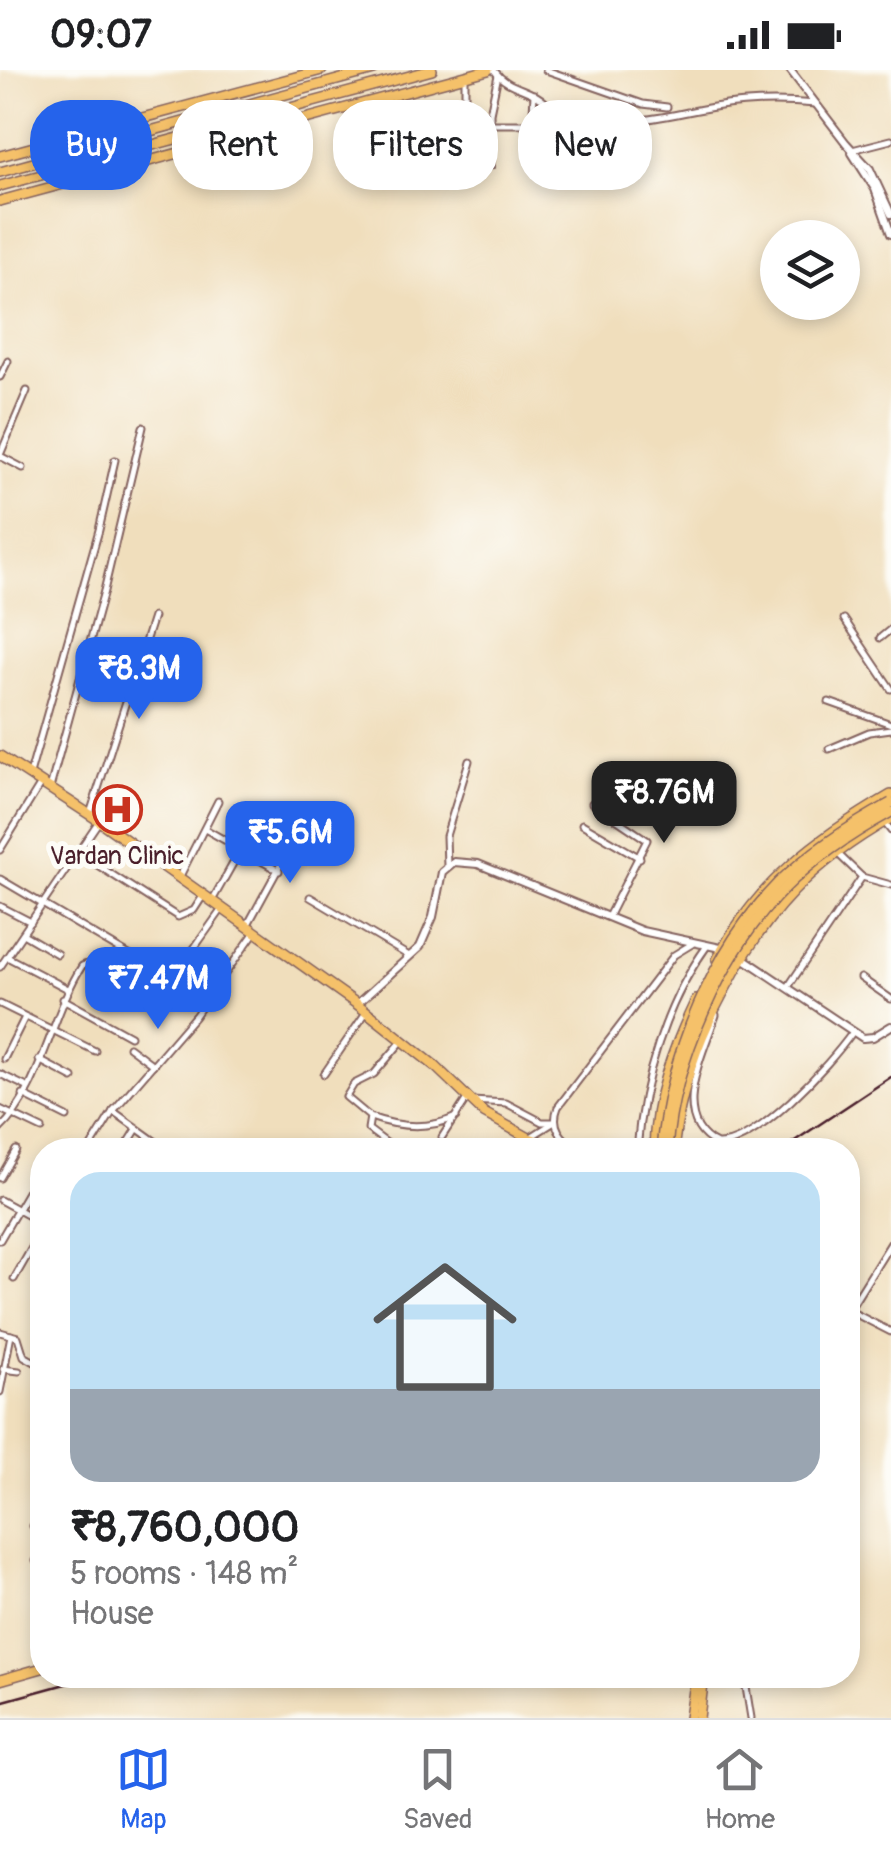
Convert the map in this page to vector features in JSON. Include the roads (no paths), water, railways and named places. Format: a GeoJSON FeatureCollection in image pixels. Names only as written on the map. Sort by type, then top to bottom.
{"type":"FeatureCollection","features":[{"type":"Feature","properties":{"kind":"main road"},"geometry":{"type":"LineString","coordinates":[[0,156],[322,70]]}},
{"type":"Feature","properties":{"kind":"main road"},"geometry":{"type":"LineString","coordinates":[[0,172],[374,70]]}},
{"type":"Feature","properties":{"kind":"main road"},"geometry":{"type":"LineString","coordinates":[[0,186],[432,70]]}},
{"type":"Feature","properties":{"kind":"main road"},"geometry":{"type":"LineString","coordinates":[[0,201],[465,76],[493,72]]}},
{"type":"Feature","properties":{"kind":"main road"},"geometry":{"type":"LineString","coordinates":[[0,756],[358,1004],[484,1113],[530,1138]]}},
{"type":"Feature","properties":{"kind":"main road"},"geometry":{"type":"LineString","coordinates":[[661,1138],[656,1112],[670,1058],[723,948],[775,878],[824,836],[891,795]]}},
{"type":"Feature","properties":{"kind":"main road"},"geometry":{"type":"LineString","coordinates":[[665,1138],[673,1069],[711,983],[742,928],[772,891],[814,851],[891,803]]}},
{"type":"Feature","properties":{"kind":"main road"},"geometry":{"type":"LineString","coordinates":[[666,1138],[684,1060],[708,1004],[760,916],[808,868],[889,821]]}},
{"type":"Feature","properties":{"kind":"main road"},"geometry":{"type":"LineString","coordinates":[[667,1138],[702,1033],[741,956],[779,903],[836,852],[889,821]]}},
{"type":"Feature","properties":{"kind":"main road"},"geometry":{"type":"LineString","coordinates":[[0,1680],[30,1671]]}},
{"type":"Feature","properties":{"kind":"main road"},"geometry":{"type":"LineString","coordinates":[[690,1718],[694,1688]]}},
{"type":"Feature","properties":{"kind":"main road"},"geometry":{"type":"LineString","coordinates":[[700,1718],[703,1688]]}},
{"type":"Feature","properties":{"kind":"street"},"geometry":{"type":"LineString","coordinates":[[546,70],[643,104],[667,107]]}},
{"type":"Feature","properties":{"kind":"street"},"geometry":{"type":"LineString","coordinates":[[493,72],[511,87],[542,100]]}},
{"type":"Feature","properties":{"kind":"street"},"geometry":{"type":"LineString","coordinates":[[491,100],[493,72]]}},
{"type":"Feature","properties":{"kind":"street"},"geometry":{"type":"LineString","coordinates":[[791,72],[878,182],[891,214]]}},
{"type":"Feature","properties":{"kind":"street"},"geometry":{"type":"LineString","coordinates":[[465,76],[465,100]]}},
{"type":"Feature","properties":{"kind":"street"},"geometry":{"type":"LineString","coordinates":[[534,94],[534,100]]}},
{"type":"Feature","properties":{"kind":"street"},"geometry":{"type":"LineString","coordinates":[[652,119],[718,106],[766,102],[816,104]]}},
{"type":"Feature","properties":{"kind":"street"},"geometry":{"type":"LineString","coordinates":[[849,147],[891,140]]}},
{"type":"Feature","properties":{"kind":"street"},"geometry":{"type":"LineString","coordinates":[[849,147],[875,189],[891,234]]}},
{"type":"Feature","properties":{"kind":"street"},"geometry":{"type":"LineString","coordinates":[[0,377],[8,361]]}},
{"type":"Feature","properties":{"kind":"street"},"geometry":{"type":"LineString","coordinates":[[23,468],[0,456],[27,391]]}},
{"type":"Feature","properties":{"kind":"street"},"geometry":{"type":"LineString","coordinates":[[0,850],[2,838],[46,785],[104,591],[143,427]]}},
{"type":"Feature","properties":{"kind":"street"},"geometry":{"type":"LineString","coordinates":[[30,774],[115,460]]}},
{"type":"Feature","properties":{"kind":"street"},"geometry":{"type":"LineString","coordinates":[[1,965],[77,852],[94,818],[153,618]]}},
{"type":"Feature","properties":{"kind":"street"},"geometry":{"type":"LineString","coordinates":[[844,619],[891,688]]}},
{"type":"Feature","properties":{"kind":"street"},"geometry":{"type":"LineString","coordinates":[[880,638],[891,629]]}},
{"type":"Feature","properties":{"kind":"street"},"geometry":{"type":"LineString","coordinates":[[829,702],[891,726]]}},
{"type":"Feature","properties":{"kind":"street"},"geometry":{"type":"LineString","coordinates":[[829,748],[891,726]]}},
{"type":"Feature","properties":{"kind":"street"},"geometry":{"type":"LineString","coordinates":[[446,866],[446,836],[468,761]]}},
{"type":"Feature","properties":{"kind":"street"},"geometry":{"type":"LineString","coordinates":[[179,878],[218,801]]}},
{"type":"Feature","properties":{"kind":"street"},"geometry":{"type":"LineString","coordinates":[[592,803],[647,840],[608,917]]}},
{"type":"Feature","properties":{"kind":"street"},"geometry":{"type":"LineString","coordinates":[[77,852],[178,917],[207,899],[258,819]]}},
{"type":"Feature","properties":{"kind":"street"},"geometry":{"type":"LineString","coordinates":[[582,824],[640,858]]}},
{"type":"Feature","properties":{"kind":"street"},"geometry":{"type":"LineString","coordinates":[[97,1138],[113,1111],[203,1005],[251,929],[301,827]]}},
{"type":"Feature","properties":{"kind":"street"},"geometry":{"type":"LineString","coordinates":[[204,829],[278,871]]}},
{"type":"Feature","properties":{"kind":"street"},"geometry":{"type":"LineString","coordinates":[[836,852],[862,877],[891,885]]}},
{"type":"Feature","properties":{"kind":"street"},"geometry":{"type":"LineString","coordinates":[[358,1004],[410,956],[428,933],[442,872],[454,862],[478,864],[666,938],[723,948],[741,956],[852,1032],[869,1038],[891,1026]]}},
{"type":"Feature","properties":{"kind":"street"},"geometry":{"type":"LineString","coordinates":[[788,987],[862,877]]}},
{"type":"Feature","properties":{"kind":"street"},"geometry":{"type":"LineString","coordinates":[[0,879],[172,980],[203,1005]]}},
{"type":"Feature","properties":{"kind":"street"},"geometry":{"type":"LineString","coordinates":[[310,897],[410,956]]}},
{"type":"Feature","properties":{"kind":"street"},"geometry":{"type":"LineString","coordinates":[[0,906],[31,922]]}},
{"type":"Feature","properties":{"kind":"street"},"geometry":{"type":"LineString","coordinates":[[190,954],[222,909]]}},
{"type":"Feature","properties":{"kind":"street"},"geometry":{"type":"LineString","coordinates":[[23,934],[57,954]]}},
{"type":"Feature","properties":{"kind":"street"},"geometry":{"type":"LineString","coordinates":[[530,1138],[554,1122],[562,1100],[602,1047],[674,955],[692,944]]}},
{"type":"Feature","properties":{"kind":"street"},"geometry":{"type":"LineString","coordinates":[[638,1138],[652,1066],[682,986],[707,946]]}},
{"type":"Feature","properties":{"kind":"street"},"geometry":{"type":"LineString","coordinates":[[9,958],[68,989]]}},
{"type":"Feature","properties":{"kind":"street"},"geometry":{"type":"LineString","coordinates":[[0,1128],[23,1095],[53,1032],[63,999],[82,966],[87,964],[155,1002],[172,980]]}},
{"type":"Feature","properties":{"kind":"street"},"geometry":{"type":"LineString","coordinates":[[862,978],[891,998]]}},
{"type":"Feature","properties":{"kind":"street"},"geometry":{"type":"LineString","coordinates":[[708,1138],[697,1130],[692,1106],[699,1063],[722,993]]}},
{"type":"Feature","properties":{"kind":"street"},"geometry":{"type":"LineString","coordinates":[[63,999],[130,1036]]}},
{"type":"Feature","properties":{"kind":"street"},"geometry":{"type":"LineString","coordinates":[[0,1004],[95,1051]]}},
{"type":"Feature","properties":{"kind":"street"},"geometry":{"type":"LineString","coordinates":[[324,1074],[367,1011]]}},
{"type":"Feature","properties":{"kind":"street"},"geometry":{"type":"LineString","coordinates":[[4,1059],[25,1017]]}},
{"type":"Feature","properties":{"kind":"street"},"geometry":{"type":"LineString","coordinates":[[742,1138],[760,1127],[827,1064],[852,1032]]}},
{"type":"Feature","properties":{"kind":"street"},"geometry":{"type":"LineString","coordinates":[[402,1040],[381,1067],[354,1084],[346,1097],[370,1117],[410,1126],[456,1117]]}},
{"type":"Feature","properties":{"kind":"street"},"geometry":{"type":"LineString","coordinates":[[129,1047],[152,1065]]}},
{"type":"Feature","properties":{"kind":"street"},"geometry":{"type":"LineString","coordinates":[[39,1060],[74,1078]]}},
{"type":"Feature","properties":{"kind":"street"},"geometry":{"type":"LineString","coordinates":[[0,1074],[27,1086]]}},
{"type":"Feature","properties":{"kind":"street"},"geometry":{"type":"LineString","coordinates":[[23,1095],[67,1117]]}},
{"type":"Feature","properties":{"kind":"street"},"geometry":{"type":"LineString","coordinates":[[442,1137],[470,1099],[506,1103],[542,1122],[554,1122]]}},
{"type":"Feature","properties":{"kind":"street"},"geometry":{"type":"LineString","coordinates":[[0,1108],[42,1129]]}},
{"type":"Feature","properties":{"kind":"street"},"geometry":{"type":"LineString","coordinates":[[113,1111],[151,1138]]}},
{"type":"Feature","properties":{"kind":"street"},"geometry":{"type":"LineString","coordinates":[[370,1117],[368,1129],[380,1138]]}},
{"type":"Feature","properties":{"kind":"street"},"geometry":{"type":"LineString","coordinates":[[554,1122],[563,1138]]}},
{"type":"Feature","properties":{"kind":"street"},"geometry":{"type":"LineString","coordinates":[[131,1138],[137,1128]]}},
{"type":"Feature","properties":{"kind":"street"},"geometry":{"type":"LineString","coordinates":[[0,1178],[16,1150]]}},
{"type":"Feature","properties":{"kind":"street"},"geometry":{"type":"LineString","coordinates":[[0,1240],[30,1189]]}},
{"type":"Feature","properties":{"kind":"street"},"geometry":{"type":"LineString","coordinates":[[0,1200],[30,1218]]}},
{"type":"Feature","properties":{"kind":"street"},"geometry":{"type":"LineString","coordinates":[[860,1292],[891,1243]]}},
{"type":"Feature","properties":{"kind":"street"},"geometry":{"type":"LineString","coordinates":[[14,1278],[30,1248]]}},
{"type":"Feature","properties":{"kind":"street"},"geometry":{"type":"LineString","coordinates":[[860,1317],[891,1332]]}},
{"type":"Feature","properties":{"kind":"street"},"geometry":{"type":"LineString","coordinates":[[0,1332],[21,1339],[22,1352],[30,1360]]}},
{"type":"Feature","properties":{"kind":"street"},"geometry":{"type":"LineString","coordinates":[[0,1392],[11,1334]]}},
{"type":"Feature","properties":{"kind":"street"},"geometry":{"type":"LineString","coordinates":[[3,1369],[20,1371]]}},
{"type":"Feature","properties":{"kind":"street"},"geometry":{"type":"LineString","coordinates":[[746,1688],[751,1718]]}},
{"type":"Feature","properties":{"kind":"railway"},"geometry":{"type":"LineString","coordinates":[[799,1138],[891,1077]]}},
{"type":"Feature","properties":{"kind":"railway"},"geometry":{"type":"LineString","coordinates":[[0,1702],[51,1688]]}},
{"type":"Feature","properties":{"kind":"place","name":"Vardan Clinic"},"geometry":{"type":"Point","coordinates":[117,810]}}]}
